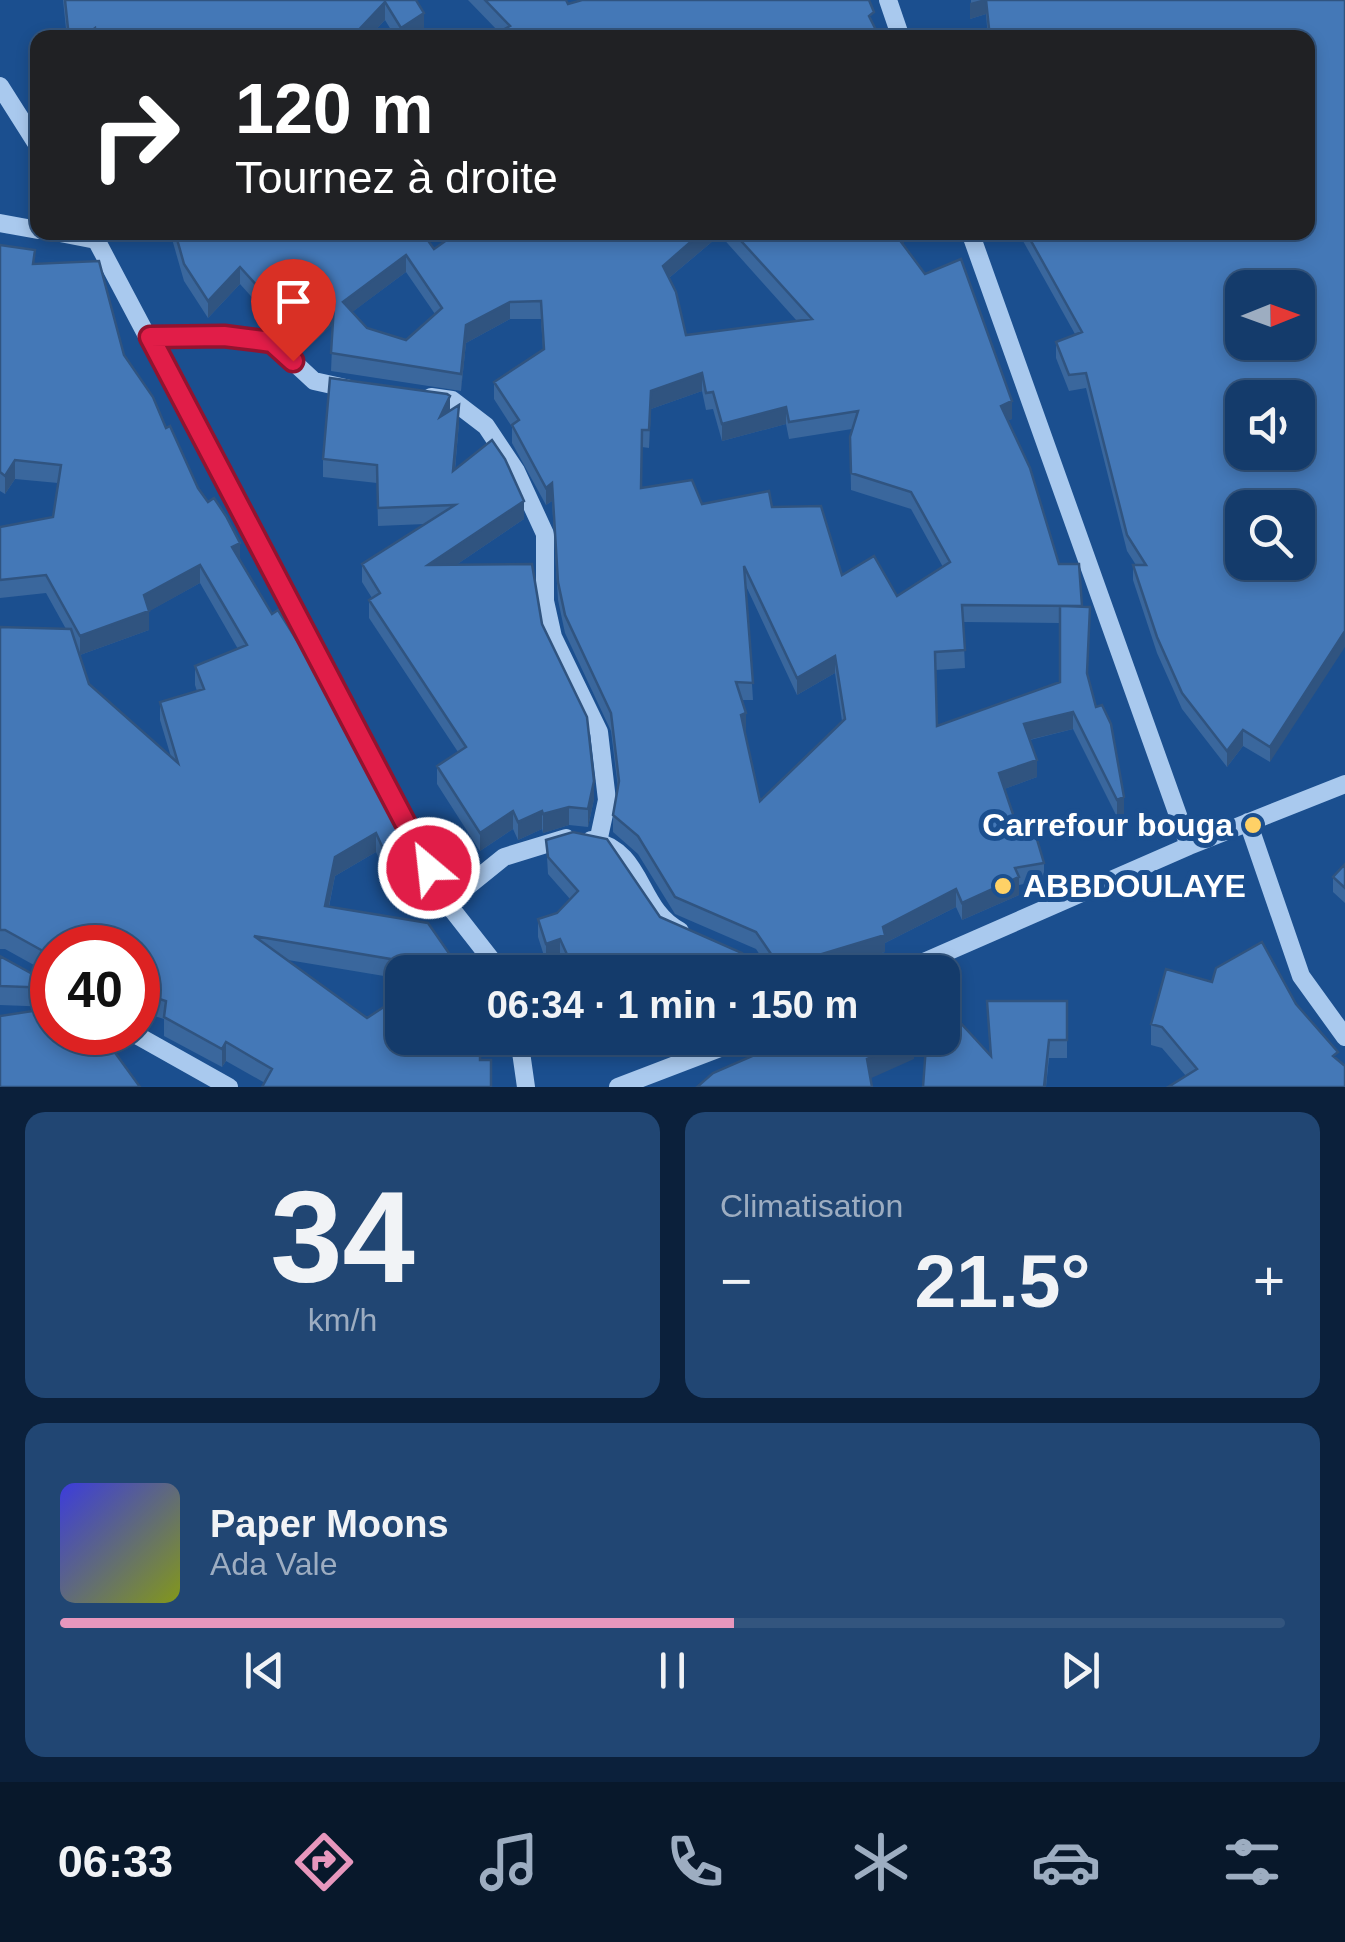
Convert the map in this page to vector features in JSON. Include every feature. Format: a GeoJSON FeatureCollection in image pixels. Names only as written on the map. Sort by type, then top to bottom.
{"type":"FeatureCollection","features":[{"type":"Feature","properties":{"kind":"street"},"geometry":{"type":"LineString","coordinates":[[888,0],[898,30]]}},
{"type":"Feature","properties":{"kind":"street"},"geometry":{"type":"LineString","coordinates":[[0,86],[30,133]]}},
{"type":"Feature","properties":{"kind":"street"},"geometry":{"type":"LineString","coordinates":[[0,223],[30,229]]}},
{"type":"Feature","properties":{"kind":"street"},"geometry":{"type":"LineString","coordinates":[[96,240],[448,903],[488,955]]}},
{"type":"Feature","properties":{"kind":"street"},"geometry":{"type":"LineString","coordinates":[[973,240],[1189,846]]}},
{"type":"Feature","properties":{"kind":"street"},"geometry":{"type":"LineString","coordinates":[[150,337],[224,336],[272,342],[314,381],[367,390]]}},
{"type":"Feature","properties":{"kind":"street"},"geometry":{"type":"LineString","coordinates":[[404,392],[452,400],[474,412],[502,446],[545,534],[545,601],[553,637],[599,732],[607,800],[598,842]]}},
{"type":"Feature","properties":{"kind":"street"},"geometry":{"type":"LineString","coordinates":[[940,955],[1344,782]]}},
{"type":"Feature","properties":{"kind":"street"},"geometry":{"type":"LineString","coordinates":[[1248,822],[1301,976],[1345,1036]]}},
{"type":"Feature","properties":{"kind":"street"},"geometry":{"type":"LineString","coordinates":[[448,903],[504,857],[572,836],[613,845],[629,862],[666,924],[706,943]]}},
{"type":"Feature","properties":{"kind":"street"},"geometry":{"type":"LineString","coordinates":[[160,1048],[230,1087]]}},
{"type":"Feature","properties":{"kind":"street"},"geometry":{"type":"LineString","coordinates":[[522,1055],[526,1087]]}},
{"type":"Feature","properties":{"kind":"street"},"geometry":{"type":"LineString","coordinates":[[618,1087],[702,1055]]}},
{"type":"Feature","properties":{"kind":"building"},"geometry":{"type":"Polygon","coordinates":[[[65,0],[416,0],[424,13],[401,28],[385,2],[359,30],[68,30],[65,0]]]}},
{"type":"Feature","properties":{"kind":"building"},"geometry":{"type":"Polygon","coordinates":[[[485,0],[566,0],[568,4],[582,0],[869,0],[874,12],[869,16],[876,30],[503,30],[510,26],[485,0]]]}},
{"type":"Feature","properties":{"kind":"building"},"geometry":{"type":"Polygon","coordinates":[[[986,0],[1345,0],[1345,631],[1270,747],[1243,730],[1227,751],[1182,693],[1157,637],[1133,565],[1146,565],[1127,535],[1086,373],[1069,375],[1056,342],[1082,332],[1030,240],[1315,240],[1315,30],[989,30],[986,0]]]}},
{"type":"Feature","properties":{"kind":"building"},"geometry":{"type":"Polygon","coordinates":[[[177,240],[428,240],[434,249],[447,240],[693,240],[663,266],[676,292],[686,335],[812,319],[740,240],[900,240],[925,274],[961,259],[1012,401],[1001,406],[1030,468],[1059,564],[1079,564],[1082,606],[962,605],[965,650],[935,652],[937,726],[1060,682],[1060,606],[1090,607],[1087,673],[1096,707],[1102,705],[1111,724],[1124,797],[1117,800],[1073,712],[1024,724],[1037,760],[999,773],[1018,829],[1033,826],[1044,863],[1015,868],[1019,877],[962,903],[956,889],[883,927],[885,935],[819,955],[771,955],[756,932],[675,897],[638,836],[613,815],[619,781],[611,713],[565,615],[558,582],[552,483],[546,488],[512,425],[519,420],[494,382],[544,349],[541,301],[510,302],[466,325],[461,374],[331,353],[334,305],[302,335],[240,267],[208,301],[184,264],[177,240]],[[406,255],[343,302],[367,328],[406,340],[442,308],[406,255]],[[702,373],[651,391],[649,430],[642,430],[641,488],[692,480],[702,504],[769,491],[772,507],[821,506],[842,575],[874,556],[897,596],[950,562],[911,492],[851,473],[850,437],[858,411],[789,422],[786,407],[722,424],[713,392],[706,393],[702,373]],[[744,566],[753,683],[736,682],[746,713],[741,715],[760,801],[845,719],[835,656],[797,678],[744,566]]]}},
{"type":"Feature","properties":{"kind":"building"},"geometry":{"type":"Polygon","coordinates":[[[0,245],[35,250],[33,264],[99,261],[124,355],[153,397],[166,428],[170,426],[198,488],[208,502],[214,498],[226,516],[240,543],[232,547],[272,614],[278,610],[341,711],[429,881],[403,893],[376,833],[335,857],[325,906],[428,923],[450,955],[385,955],[385,958],[254,936],[367,1018],[385,1006],[385,1055],[480,1055],[480,1060],[491,1060],[491,1087],[262,1087],[272,1069],[226,1042],[222,1049],[164,1017],[166,1001],[160,999],[160,925],[30,925],[30,944],[0,930],[0,627],[71,629],[89,684],[178,763],[160,702],[204,689],[195,666],[247,645],[200,565],[144,595],[149,611],[80,636],[46,575],[0,580],[0,527],[53,517],[61,465],[15,460],[5,476],[0,472],[0,245]]]}},
{"type":"Feature","properties":{"kind":"building"},"geometry":{"type":"Polygon","coordinates":[[[330,378],[447,394],[450,396],[440,417],[459,405],[453,471],[492,440],[505,459],[524,501],[428,565],[532,564],[542,624],[587,717],[594,781],[588,809],[569,807],[543,814],[542,811],[518,822],[513,811],[480,833],[437,766],[466,747],[369,600],[380,593],[362,564],[455,505],[378,508],[377,465],[323,459],[330,378]]]}},
{"type":"Feature","properties":{"kind":"building"},"geometry":{"type":"Polygon","coordinates":[[[573,832],[607,839],[660,917],[742,953],[567,955],[560,939],[546,944],[538,919],[557,913],[578,891],[548,857],[546,840],[573,832]]]}},
{"type":"Feature","properties":{"kind":"building"},"geometry":{"type":"Polygon","coordinates":[[[1345,864],[1345,888],[1333,877],[1345,864]]]}},
{"type":"Feature","properties":{"kind":"building"},"geometry":{"type":"Polygon","coordinates":[[[1262,942],[1296,1004],[1338,1052],[1333,1056],[1345,1066],[1345,1087],[1168,1087],[1197,1069],[1162,1027],[1151,1024],[1166,969],[1212,982],[1216,968],[1262,942]]]}},
{"type":"Feature","properties":{"kind":"building"},"geometry":{"type":"Polygon","coordinates":[[[0,956],[30,973],[30,987],[0,986],[0,956]]]}},
{"type":"Feature","properties":{"kind":"building"},"geometry":{"type":"Polygon","coordinates":[[[987,1001],[1067,1001],[1067,1040],[1049,1040],[1044,1087],[923,1087],[925,1055],[960,1055],[960,1022],[991,1056],[987,1001]]]}},
{"type":"Feature","properties":{"kind":"building"},"geometry":{"type":"Polygon","coordinates":[[[30,1011],[30,1055],[117,1055],[140,1087],[0,1087],[0,1016],[30,1011]]]}},
{"type":"Feature","properties":{"kind":"building"},"geometry":{"type":"Polygon","coordinates":[[[755,1055],[876,1055],[867,1059],[872,1087],[697,1087],[713,1073],[755,1055]]]}},
{"type":"Feature","properties":{"kind":"place","name":"Carrefour bouga"},"geometry":{"type":"Point","coordinates":[1253,825]}},
{"type":"Feature","properties":{"kind":"place","name":"ABBDOULAYE"},"geometry":{"type":"Point","coordinates":[1003,886]}},
{"type":"Feature","properties":{"kind":"route"},"geometry":{"type":"LineString","coordinates":[[293,361],[272,342],[224,336],[150,337],[429,868]]}}]}
